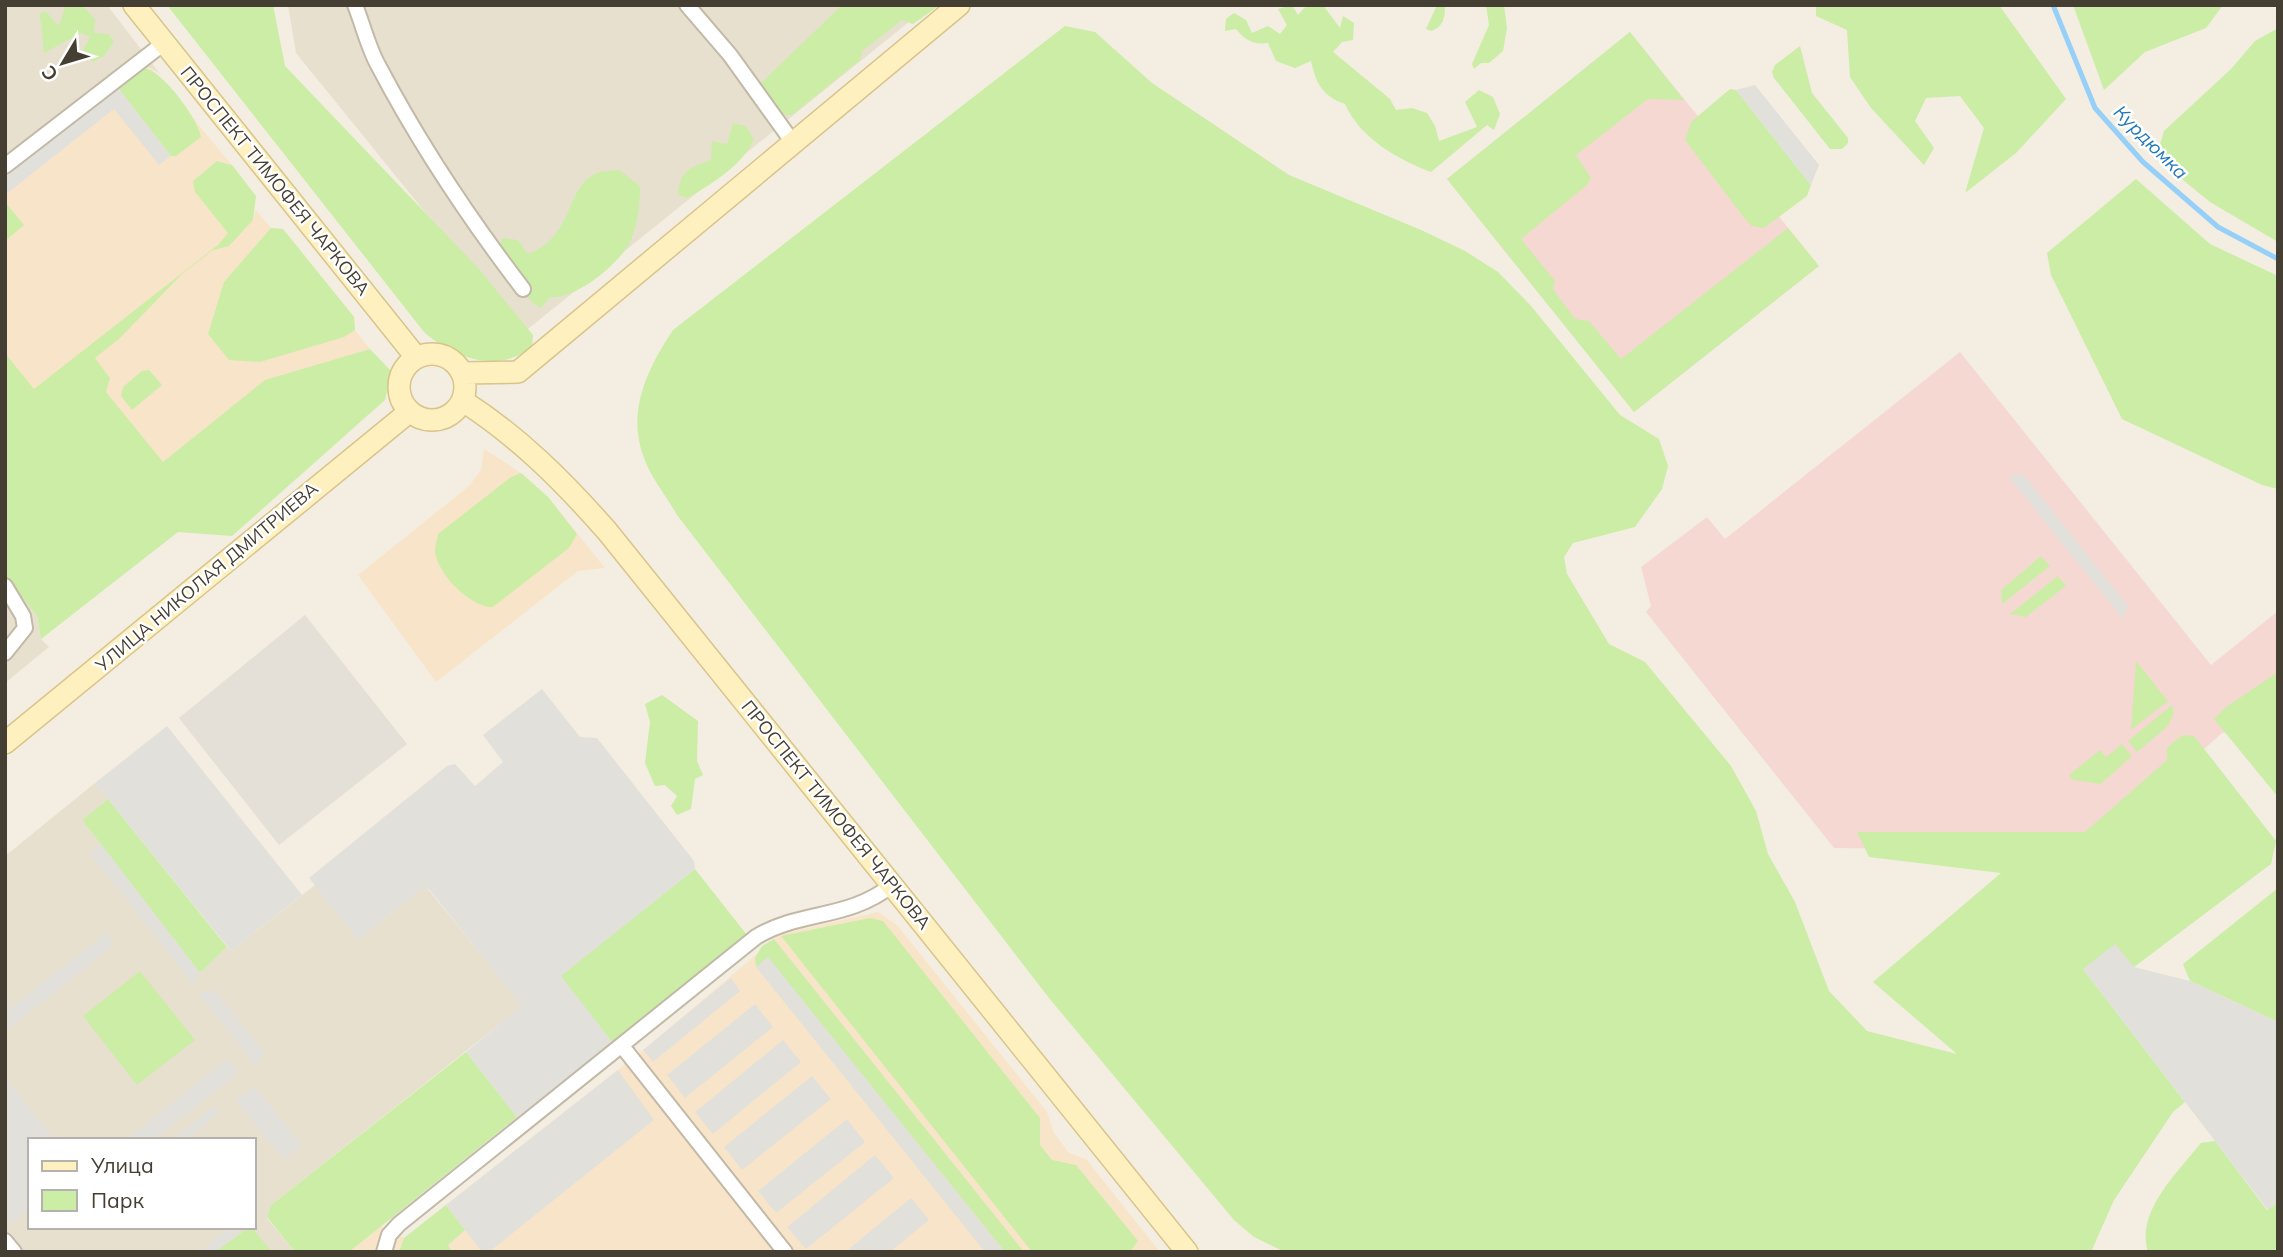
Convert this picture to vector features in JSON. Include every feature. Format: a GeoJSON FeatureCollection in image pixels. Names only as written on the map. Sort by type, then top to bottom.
{"type":"FeatureCollection","features":[{"type":"Feature","properties":{"kind":"main road","name":"ПРОСПЕКТ ТИМОФЕЯ ЧАРКОВА"},"geometry":{"type":"LineString","coordinates":[[134,5],[416,357]]}},
{"type":"Feature","properties":{"kind":"main road"},"geometry":{"type":"LineString","coordinates":[[463,373],[517,372],[794,145],[959,5]]}},
{"type":"Feature","properties":{"kind":"main road"},"geometry":{"type":"LineString","coordinates":[[428,353],[442,355],[455,361],[463,373],[466,387],[463,401],[457,410],[439,420],[418,418],[409,412],[400,398],[398,382],[404,367],[416,357],[428,353]]}},
{"type":"Feature","properties":{"kind":"main road","name":"ПРОСПЕКТ ТИМОФЕЯ ЧАРКОВА"},"geometry":{"type":"LineString","coordinates":[[463,401],[501,425],[572,490],[1186,1252]]}},
{"type":"Feature","properties":{"kind":"main road","name":"УЛИЦА НИКОЛАЯ ДМИТРИЕВА"},"geometry":{"type":"LineString","coordinates":[[5,743],[409,412]]}},
{"type":"Feature","properties":{"kind":"street"},"geometry":{"type":"LineString","coordinates":[[355,5],[376,63],[430,159],[461,207],[523,289]]}},
{"type":"Feature","properties":{"kind":"street"},"geometry":{"type":"LineString","coordinates":[[687,5],[730,55],[794,145]]}},
{"type":"Feature","properties":{"kind":"street"},"geometry":{"type":"LineString","coordinates":[[5,166],[164,43]]}},
{"type":"Feature","properties":{"kind":"street"},"geometry":{"type":"LineString","coordinates":[[5,586],[23,616],[25,628],[5,653]]}},
{"type":"Feature","properties":{"kind":"street"},"geometry":{"type":"LineString","coordinates":[[384,1252],[389,1235],[399,1224],[734,955],[770,929],[864,904],[892,885]]}},
{"type":"Feature","properties":{"kind":"street"},"geometry":{"type":"LineString","coordinates":[[622,1046],[785,1252]]}},
{"type":"Feature","properties":{"kind":"street"},"geometry":{"type":"LineString","coordinates":[[5,1241],[13,1252]]}},
{"type":"Feature","properties":{"kind":"shaded area"},"geometry":{"type":"Polygon","coordinates":[[[5,5],[107,5],[160,74],[151,68],[143,68],[5,177],[5,5]]]}},
{"type":"Feature","properties":{"kind":"shaded area"},"geometry":{"type":"Polygon","coordinates":[[[288,5],[930,5],[523,333],[296,53],[288,5]]]}},
{"type":"Feature","properties":{"kind":"shaded area"},"geometry":{"type":"Polygon","coordinates":[[[1630,32],[1819,266],[1634,412],[1447,179],[1630,32]]]}},
{"type":"Feature","properties":{"kind":"shaded area"},"geometry":{"type":"Polygon","coordinates":[[[151,68],[232,165],[221,161],[195,192],[229,233],[214,249],[253,220],[256,210],[271,228],[283,229],[354,317],[355,330],[370,349],[314,366],[143,528],[5,353],[5,177],[151,68]]]}},
{"type":"Feature","properties":{"kind":"shaded area"},"geometry":{"type":"Polygon","coordinates":[[[1755,85],[1819,165],[1811,185],[1736,90],[1755,85]]]}},
{"type":"Feature","properties":{"kind":"shaded area"},"geometry":{"type":"Polygon","coordinates":[[[118,88],[171,156],[159,165],[114,109],[5,195],[5,177],[118,88]]]}},
{"type":"Feature","properties":{"kind":"shaded area"},"geometry":{"type":"Polygon","coordinates":[[[1960,352],[2211,665],[2278,611],[2278,705],[2234,732],[2222,733],[2090,851],[1834,848],[1646,612],[1651,606],[1641,567],[1707,517],[1725,539],[1960,352]]]}},
{"type":"Feature","properties":{"kind":"shaded area"},"geometry":{"type":"Polygon","coordinates":[[[484,449],[521,473],[548,497],[605,568],[578,571],[436,682],[358,575],[469,486],[481,470],[484,449]]]}},
{"type":"Feature","properties":{"kind":"shaded area"},"geometry":{"type":"Polygon","coordinates":[[[2024,475],[2128,606],[2123,619],[2008,476],[2024,475]]]}},
{"type":"Feature","properties":{"kind":"shaded area"},"geometry":{"type":"Polygon","coordinates":[[[5,576],[37,616],[41,639],[49,647],[5,683],[5,576]]]}},
{"type":"Feature","properties":{"kind":"shaded area"},"geometry":{"type":"Polygon","coordinates":[[[305,615],[407,744],[279,845],[179,718],[305,615]]]}},
{"type":"Feature","properties":{"kind":"shaded area"},"geometry":{"type":"Polygon","coordinates":[[[542,689],[580,737],[597,738],[694,861],[695,869],[561,976],[612,1042],[517,1117],[466,1052],[522,1006],[429,889],[421,889],[358,940],[309,878],[447,766],[455,764],[475,786],[503,762],[483,735],[542,689]]]}},
{"type":"Feature","properties":{"kind":"shaded area"},"geometry":{"type":"Polygon","coordinates":[[[167,726],[302,895],[231,951],[95,783],[167,726]]]}},
{"type":"Feature","properties":{"kind":"shaded area"},"geometry":{"type":"Polygon","coordinates":[[[95,783],[108,799],[82,820],[200,973],[227,947],[231,951],[315,885],[359,939],[421,889],[428,889],[523,1006],[271,1205],[267,1218],[295,1252],[5,1252],[5,856],[95,783]]]}},
{"type":"Feature","properties":{"kind":"shaded area"},"geometry":{"type":"Polygon","coordinates":[[[101,844],[200,973],[193,984],[90,853],[101,844]]]}},
{"type":"Feature","properties":{"kind":"shaded area"},"geometry":{"type":"Polygon","coordinates":[[[878,912],[897,925],[1047,1112],[1054,1133],[1069,1153],[1086,1159],[1160,1252],[349,1252],[381,1226],[404,1238],[643,1050],[781,934],[878,912]]]}},
{"type":"Feature","properties":{"kind":"shaded area"},"geometry":{"type":"Polygon","coordinates":[[[106,933],[115,944],[5,1032],[5,1013],[106,933]]]}},
{"type":"Feature","properties":{"kind":"shaded area"},"geometry":{"type":"Polygon","coordinates":[[[2115,944],[2134,967],[2190,981],[2278,1022],[2278,1202],[2268,1210],[2083,969],[2115,944]]]}},
{"type":"Feature","properties":{"kind":"shaded area"},"geometry":{"type":"Polygon","coordinates":[[[768,957],[1005,1252],[985,1252],[756,967],[768,957]]]}},
{"type":"Feature","properties":{"kind":"shaded area"},"geometry":{"type":"Polygon","coordinates":[[[731,978],[740,991],[653,1062],[643,1050],[731,978]]]}},
{"type":"Feature","properties":{"kind":"shaded area"},"geometry":{"type":"Polygon","coordinates":[[[214,989],[264,1053],[256,1066],[198,992],[214,989]]]}},
{"type":"Feature","properties":{"kind":"shaded area"},"geometry":{"type":"Polygon","coordinates":[[[755,1004],[773,1027],[685,1098],[667,1075],[755,1004]]]}},
{"type":"Feature","properties":{"kind":"shaded area"},"geometry":{"type":"Polygon","coordinates":[[[783,1040],[801,1062],[713,1134],[695,1112],[783,1040]]]}},
{"type":"Feature","properties":{"kind":"shaded area"},"geometry":{"type":"Polygon","coordinates":[[[228,1058],[238,1073],[156,1138],[128,1138],[228,1058]]]}},
{"type":"Feature","properties":{"kind":"shaded area"},"geometry":{"type":"Polygon","coordinates":[[[618,1070],[654,1120],[489,1252],[482,1252],[446,1205],[618,1070]]]}},
{"type":"Feature","properties":{"kind":"shaded area"},"geometry":{"type":"Polygon","coordinates":[[[812,1076],[831,1099],[742,1170],[724,1147],[812,1076]]]}},
{"type":"Feature","properties":{"kind":"shaded area"},"geometry":{"type":"Polygon","coordinates":[[[5,1077],[53,1138],[28,1138],[28,1210],[10,1224],[5,1219],[5,1077]]]}},
{"type":"Feature","properties":{"kind":"shaded area"},"geometry":{"type":"Polygon","coordinates":[[[254,1086],[302,1145],[284,1160],[236,1101],[254,1086]]]}},
{"type":"Feature","properties":{"kind":"shaded area"},"geometry":{"type":"Polygon","coordinates":[[[214,1106],[219,1113],[188,1138],[174,1138],[214,1106]]]}},
{"type":"Feature","properties":{"kind":"shaded area"},"geometry":{"type":"Polygon","coordinates":[[[847,1119],[865,1142],[776,1213],[758,1191],[847,1119]]]}},
{"type":"Feature","properties":{"kind":"shaded area"},"geometry":{"type":"Polygon","coordinates":[[[875,1155],[894,1178],[806,1249],[787,1227],[875,1155]]]}},
{"type":"Feature","properties":{"kind":"shaded area"},"geometry":{"type":"Polygon","coordinates":[[[911,1198],[929,1220],[890,1252],[845,1252],[911,1198]]]}},
{"type":"Feature","properties":{"kind":"shaded area"},"geometry":{"type":"Polygon","coordinates":[[[228,1229],[240,1232],[215,1252],[199,1252],[228,1229]]]}},
{"type":"Feature","properties":{"kind":"green space"},"geometry":{"type":"Polygon","coordinates":[[[66,5],[82,5],[95,19],[94,33],[108,34],[114,42],[104,56],[93,62],[83,50],[90,37],[81,33],[44,53],[39,14],[45,11],[59,26],[66,5]]]}},
{"type":"Feature","properties":{"kind":"green space"},"geometry":{"type":"Polygon","coordinates":[[[167,5],[273,5],[285,66],[478,268],[533,335],[532,347],[505,360],[476,359],[448,349],[424,332],[167,5]]]}},
{"type":"Feature","properties":{"kind":"green space"},"geometry":{"type":"Polygon","coordinates":[[[842,5],[940,5],[913,24],[902,20],[862,51],[860,60],[792,115],[774,114],[757,87],[842,5]]]}},
{"type":"Feature","properties":{"kind":"green space"},"geometry":{"type":"Polygon","coordinates":[[[1292,5],[1298,15],[1307,5],[1323,5],[1340,28],[1343,16],[1354,23],[1353,40],[1342,42],[1333,52],[1390,99],[1396,110],[1412,108],[1427,113],[1435,126],[1439,141],[1477,127],[1465,102],[1479,90],[1493,97],[1500,114],[1494,130],[1487,125],[1431,172],[1393,154],[1360,127],[1345,104],[1325,93],[1315,76],[1311,61],[1295,68],[1276,61],[1268,43],[1250,41],[1236,29],[1225,31],[1226,19],[1234,13],[1246,20],[1252,33],[1268,26],[1280,34],[1287,25],[1278,9],[1292,5]]]}},
{"type":"Feature","properties":{"kind":"green space"},"geometry":{"type":"Polygon","coordinates":[[[1437,5],[1445,5],[1444,17],[1441,24],[1432,31],[1426,29],[1437,5]]]}},
{"type":"Feature","properties":{"kind":"green space"},"geometry":{"type":"Polygon","coordinates":[[[1486,5],[1504,5],[1507,28],[1503,51],[1489,63],[1481,63],[1474,69],[1472,64],[1489,25],[1486,5]]]}},
{"type":"Feature","properties":{"kind":"green space"},"geometry":{"type":"Polygon","coordinates":[[[1816,5],[1999,5],[2066,99],[2016,153],[1965,193],[1984,128],[1960,96],[1926,98],[1915,121],[1934,148],[1924,165],[1871,108],[1850,77],[1847,30],[1816,16],[1816,5]]]}},
{"type":"Feature","properties":{"kind":"green space"},"geometry":{"type":"Polygon","coordinates":[[[2073,5],[2223,5],[2206,28],[2145,52],[2104,90],[2073,5]]]}},
{"type":"Feature","properties":{"kind":"green space"},"geometry":{"type":"Polygon","coordinates":[[[1065,26],[1095,32],[1152,83],[1289,175],[1421,230],[1465,251],[1498,272],[1531,306],[1620,415],[1659,439],[1668,466],[1662,489],[1635,527],[1573,543],[1564,557],[1567,574],[1609,644],[1645,662],[1731,766],[1756,811],[1768,854],[1795,902],[1829,991],[1867,1031],[1957,1054],[1873,982],[2001,873],[1869,857],[1857,832],[2085,832],[2167,760],[2167,747],[2183,735],[2194,736],[2276,841],[2271,864],[2134,967],[2083,969],[2185,1102],[2173,1112],[2114,1200],[2091,1252],[1285,1252],[1254,1237],[1234,1220],[1049,998],[677,515],[651,473],[639,441],[637,424],[642,391],[655,359],[673,330],[1065,26]]]}},
{"type":"Feature","properties":{"kind":"green space"},"geometry":{"type":"Polygon","coordinates":[[[2278,28],[2278,242],[2210,202],[2156,158],[2164,131],[2231,69],[2255,41],[2278,28]]]}},
{"type":"Feature","properties":{"kind":"green space"},"geometry":{"type":"Polygon","coordinates":[[[1630,32],[1684,100],[1648,99],[1576,155],[1591,178],[1587,185],[1521,239],[1555,281],[1553,289],[1575,319],[1589,321],[1621,359],[1788,228],[1819,266],[1634,412],[1447,179],[1630,32]]]}},
{"type":"Feature","properties":{"kind":"green space"},"geometry":{"type":"Polygon","coordinates":[[[1800,46],[1812,93],[1848,138],[1848,143],[1842,149],[1830,149],[1774,78],[1772,72],[1775,65],[1800,46]]]}},
{"type":"Feature","properties":{"kind":"green space"},"geometry":{"type":"Polygon","coordinates":[[[143,68],[151,70],[169,85],[199,129],[201,137],[176,156],[171,156],[118,88],[143,68]]]}},
{"type":"Feature","properties":{"kind":"green space"},"geometry":{"type":"Polygon","coordinates":[[[1730,89],[1736,90],[1811,185],[1807,196],[1764,228],[1752,226],[1745,219],[1685,140],[1691,122],[1730,89]]]}},
{"type":"Feature","properties":{"kind":"green space"},"geometry":{"type":"Polygon","coordinates":[[[733,123],[746,126],[754,140],[748,150],[725,174],[707,186],[688,198],[678,195],[683,175],[697,165],[711,160],[712,141],[727,144],[733,123]]]}},
{"type":"Feature","properties":{"kind":"green space"},"geometry":{"type":"Polygon","coordinates":[[[217,161],[232,165],[256,196],[253,220],[229,246],[213,250],[182,274],[120,338],[95,358],[110,378],[106,392],[163,462],[265,380],[370,349],[391,371],[385,400],[232,536],[178,532],[41,639],[37,616],[5,575],[5,353],[34,389],[218,245],[228,233],[195,192],[193,181],[217,161]]]}},
{"type":"Feature","properties":{"kind":"green space"},"geometry":{"type":"Polygon","coordinates":[[[619,170],[640,186],[635,227],[626,249],[608,269],[584,287],[560,297],[550,297],[541,308],[523,291],[517,267],[510,265],[499,253],[502,238],[518,240],[528,254],[543,246],[562,225],[579,189],[587,180],[597,173],[619,170]]]}},
{"type":"Feature","properties":{"kind":"green space"},"geometry":{"type":"Polygon","coordinates":[[[2136,179],[2210,244],[2278,276],[2278,489],[2262,485],[2122,419],[2051,275],[2047,253],[2136,179]]]}},
{"type":"Feature","properties":{"kind":"green space"},"geometry":{"type":"Polygon","coordinates":[[[5,202],[24,225],[5,241],[5,202]]]}},
{"type":"Feature","properties":{"kind":"green space"},"geometry":{"type":"Polygon","coordinates":[[[271,228],[283,229],[354,317],[355,330],[344,337],[260,362],[229,360],[208,334],[224,282],[271,228]]]}},
{"type":"Feature","properties":{"kind":"green space"},"geometry":{"type":"Polygon","coordinates":[[[149,370],[162,385],[132,410],[121,396],[123,387],[142,371],[149,370]]]}},
{"type":"Feature","properties":{"kind":"green space"},"geometry":{"type":"Polygon","coordinates":[[[521,473],[548,497],[577,534],[569,548],[493,607],[484,606],[466,596],[442,570],[435,551],[438,534],[511,477],[521,473]]]}},
{"type":"Feature","properties":{"kind":"green space"},"geometry":{"type":"Polygon","coordinates":[[[2041,556],[2050,566],[2002,604],[2001,590],[2041,556]]]}},
{"type":"Feature","properties":{"kind":"green space"},"geometry":{"type":"Polygon","coordinates":[[[2058,576],[2066,586],[2026,617],[2010,614],[2058,576]]]}},
{"type":"Feature","properties":{"kind":"green space"},"geometry":{"type":"Polygon","coordinates":[[[2136,661],[2168,701],[2131,730],[2136,661]]]}},
{"type":"Feature","properties":{"kind":"green space"},"geometry":{"type":"Polygon","coordinates":[[[2278,672],[2278,797],[2214,719],[2226,707],[2278,672]]]}},
{"type":"Feature","properties":{"kind":"green space"},"geometry":{"type":"Polygon","coordinates":[[[662,695],[698,721],[697,761],[703,775],[695,779],[691,809],[677,815],[671,806],[677,796],[665,785],[655,786],[645,763],[650,722],[645,704],[662,695]]]}},
{"type":"Feature","properties":{"kind":"green space"},"geometry":{"type":"Polygon","coordinates":[[[2172,705],[2174,713],[2168,726],[2137,752],[2128,741],[2172,705]]]}},
{"type":"Feature","properties":{"kind":"green space"},"geometry":{"type":"Polygon","coordinates":[[[2122,744],[2132,756],[2101,784],[2073,780],[2069,775],[2100,750],[2106,757],[2122,744]]]}},
{"type":"Feature","properties":{"kind":"green space"},"geometry":{"type":"Polygon","coordinates":[[[108,799],[227,947],[200,973],[82,820],[108,799]]]}},
{"type":"Feature","properties":{"kind":"green space"},"geometry":{"type":"Polygon","coordinates":[[[695,869],[747,935],[612,1042],[560,976],[695,869]]]}},
{"type":"Feature","properties":{"kind":"green space"},"geometry":{"type":"Polygon","coordinates":[[[2278,888],[2278,1022],[2190,981],[2183,964],[2278,888]]]}},
{"type":"Feature","properties":{"kind":"green space"},"geometry":{"type":"Polygon","coordinates":[[[870,918],[883,921],[1040,1118],[1040,1145],[1052,1160],[1076,1165],[1138,1241],[1130,1252],[1032,1252],[781,936],[870,918]]]}},
{"type":"Feature","properties":{"kind":"green space"},"geometry":{"type":"Polygon","coordinates":[[[774,939],[1024,1252],[1005,1252],[768,958],[756,967],[755,958],[762,946],[774,939]]]}},
{"type":"Feature","properties":{"kind":"green space"},"geometry":{"type":"Polygon","coordinates":[[[140,971],[195,1040],[137,1085],[83,1016],[140,971]]]}},
{"type":"Feature","properties":{"kind":"green space"},"geometry":{"type":"Polygon","coordinates":[[[466,1052],[517,1117],[349,1252],[295,1252],[267,1217],[271,1205],[466,1052]]]}},
{"type":"Feature","properties":{"kind":"green space"},"geometry":{"type":"Polygon","coordinates":[[[2215,1141],[2267,1210],[2278,1202],[2278,1252],[2148,1252],[2148,1222],[2161,1193],[2201,1143],[2215,1141]]]}},
{"type":"Feature","properties":{"kind":"green space"},"geometry":{"type":"Polygon","coordinates":[[[446,1205],[465,1230],[448,1245],[452,1252],[399,1252],[404,1238],[446,1205]]]}},
{"type":"Feature","properties":{"kind":"green space"},"geometry":{"type":"Polygon","coordinates":[[[247,1229],[254,1230],[272,1252],[215,1252],[247,1229]]]}},
{"type":"Feature","properties":{"kind":"waterway","name":"Курдюмка"},"geometry":{"type":"LineString","coordinates":[[2053,5],[2095,108],[2143,162],[2218,227],[2278,259]]}}]}
